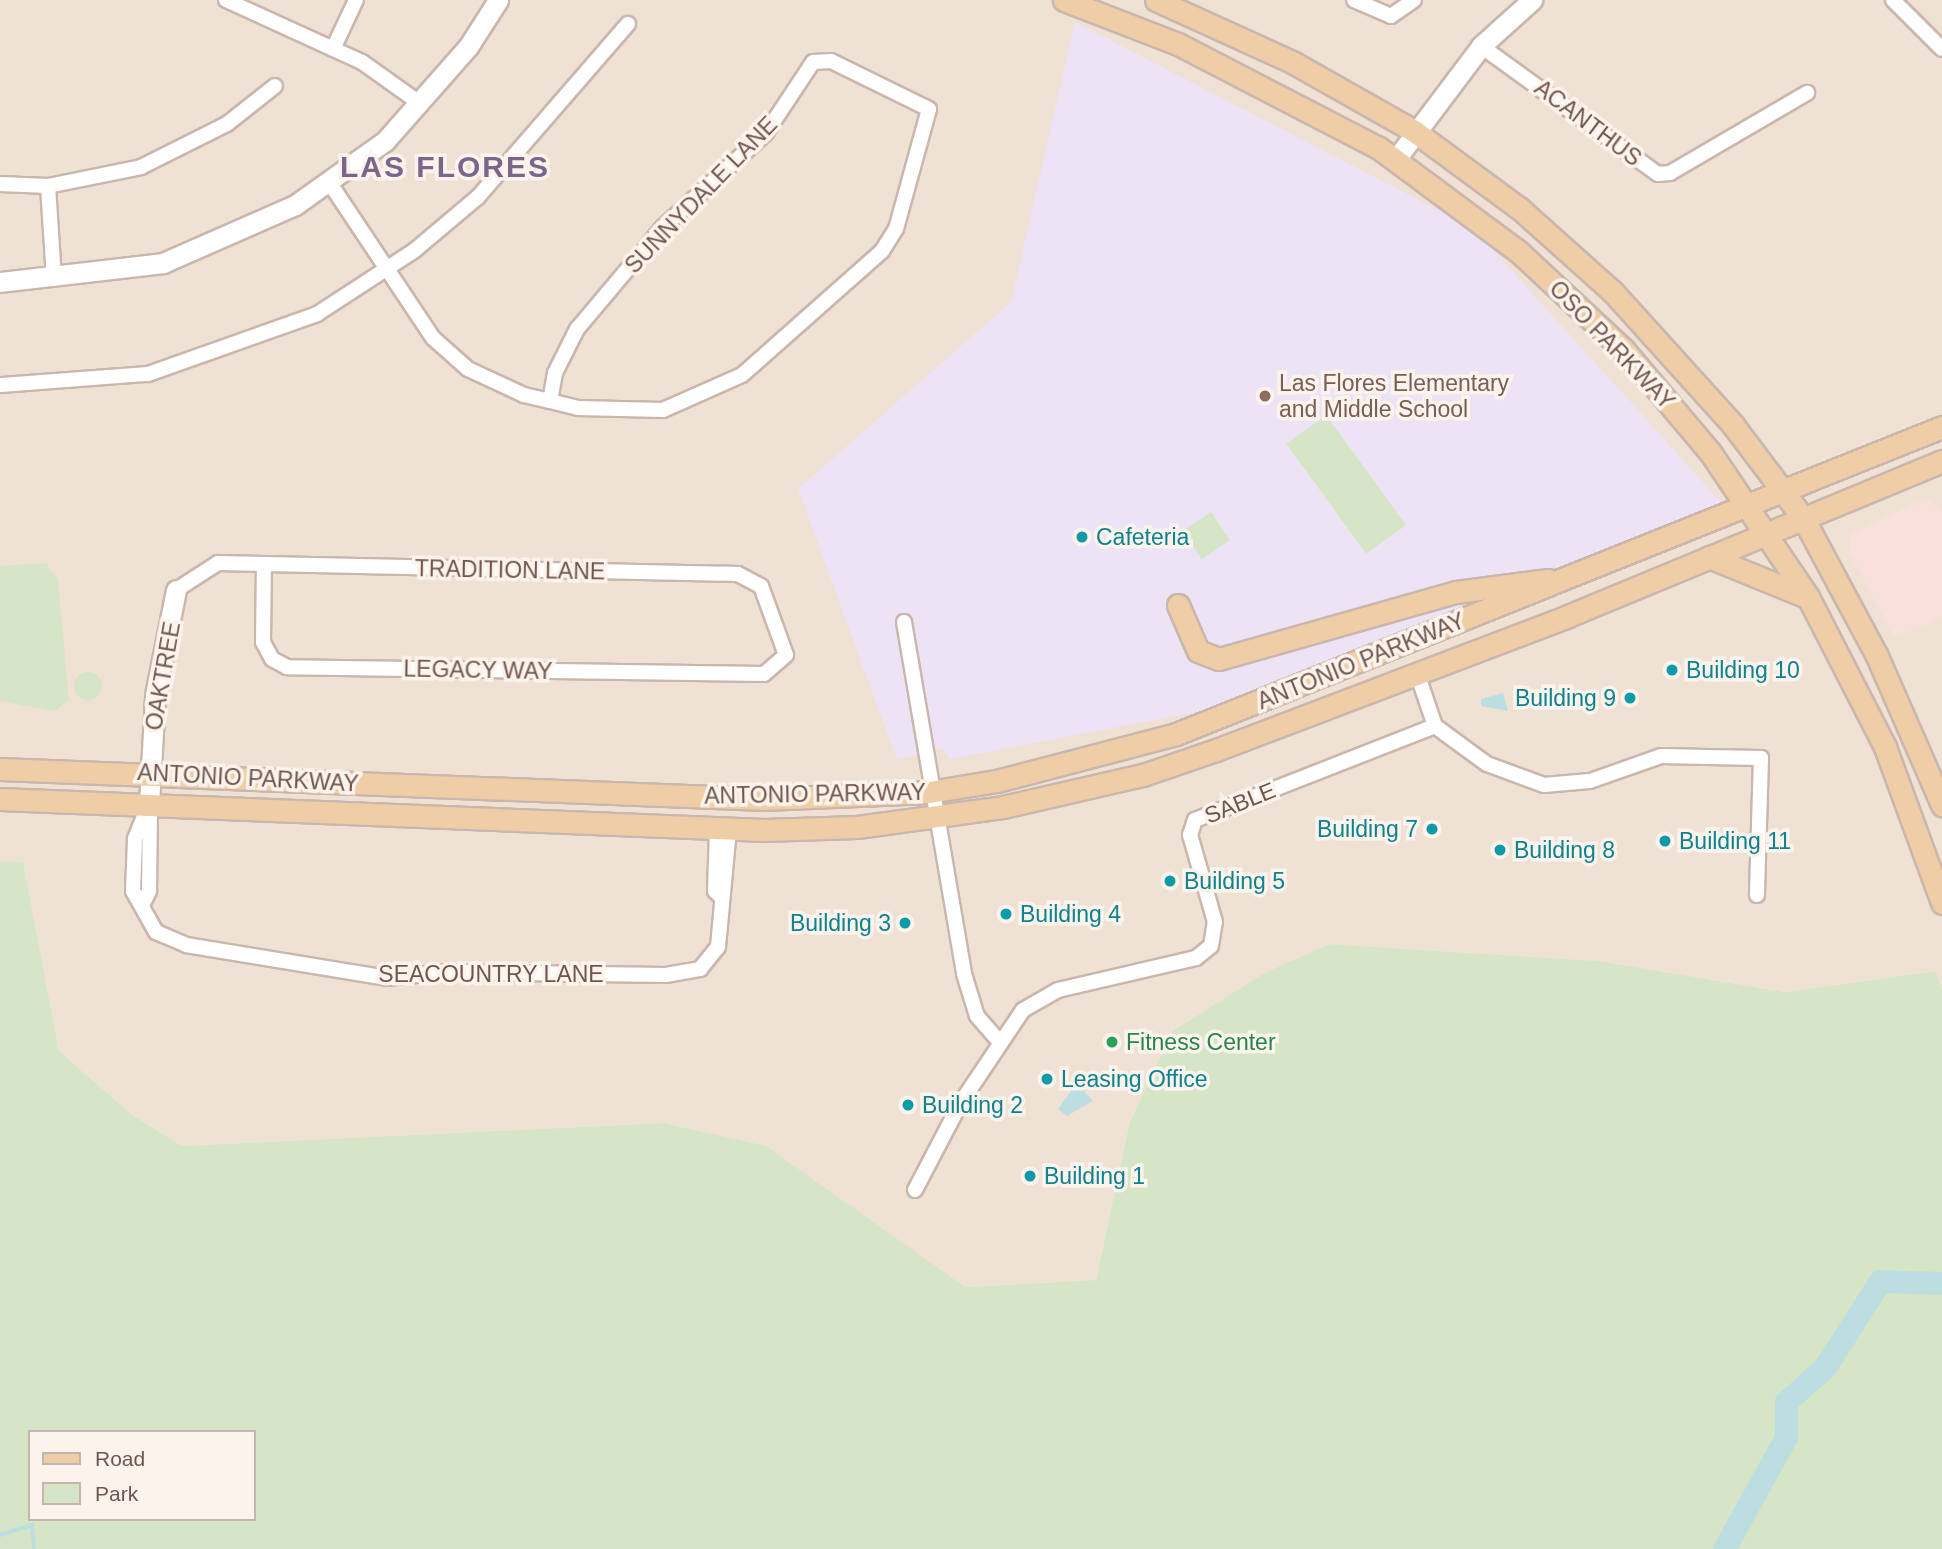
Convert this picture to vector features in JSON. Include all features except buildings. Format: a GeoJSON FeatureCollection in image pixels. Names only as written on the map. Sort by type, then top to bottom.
{"type":"FeatureCollection","features":[{"type":"Feature","properties":{"kind":"main road","name":"OSO PARKWAY"},"geometry":{"type":"LineString","coordinates":[[1064,0],[1231,69],[1396,159],[1578,304],[1667,399],[1768,531],[1808,597],[1885,747],[1942,903]]}},
{"type":"Feature","properties":{"kind":"main road","name":"OSO PARKWAY"},"geometry":{"type":"LineString","coordinates":[[1156,0],[1282,57],[1414,131],[1519,208],[1613,292],[1785,493],[1803,518],[1877,656],[1942,805]]}},
{"type":"Feature","properties":{"kind":"main road","name":"ANTONIO PARKWAY"},"geometry":{"type":"LineString","coordinates":[[0,769],[764,799],[929,792],[1035,774],[1176,734],[1785,493],[1942,427]]}},
{"type":"Feature","properties":{"kind":"main road","name":"ANTONIO PARKWAY"},"geometry":{"type":"LineString","coordinates":[[0,799],[723,828],[857,827],[933,818],[1143,775],[1417,673],[1942,461]]}},
{"type":"Feature","properties":{"kind":"main road"},"geometry":{"type":"LineString","coordinates":[[1709,557],[1808,597]]}},
{"type":"Feature","properties":{"kind":"main road"},"geometry":{"type":"LineString","coordinates":[[1178,605],[1198,651],[1219,659],[1456,592],[1530,578],[1560,581]]}},
{"type":"Feature","properties":{"kind":"street"},"geometry":{"type":"LineString","coordinates":[[226,0],[333,49],[421,104]]}},
{"type":"Feature","properties":{"kind":"street"},"geometry":{"type":"LineString","coordinates":[[333,49],[356,0]]}},
{"type":"Feature","properties":{"kind":"street"},"geometry":{"type":"LineString","coordinates":[[0,282],[122,271],[201,250],[331,185],[421,104],[498,0]]}},
{"type":"Feature","properties":{"kind":"street"},"geometry":{"type":"LineString","coordinates":[[1354,0],[1391,16],[1415,0]]}},
{"type":"Feature","properties":{"kind":"street"},"geometry":{"type":"LineString","coordinates":[[1396,159],[1414,131],[1480,46],[1532,0]]}},
{"type":"Feature","properties":{"kind":"street"},"geometry":{"type":"LineString","coordinates":[[1893,0],[1942,49]]}},
{"type":"Feature","properties":{"kind":"street"},"geometry":{"type":"LineString","coordinates":[[0,385],[148,374],[283,330],[386,270],[487,189],[628,24]]}},
{"type":"Feature","properties":{"kind":"street","name":"ACANTHUS"},"geometry":{"type":"LineString","coordinates":[[1480,46],[1658,174],[1670,173],[1807,93]]}},
{"type":"Feature","properties":{"kind":"street","name":"SUNNYDALE LANE"},"geometry":{"type":"LineString","coordinates":[[831,61],[929,109],[904,206],[882,251],[742,375],[663,410],[607,412],[550,401],[555,373],[577,329],[663,227],[766,133],[813,62],[831,61]]}},
{"type":"Feature","properties":{"kind":"street"},"geometry":{"type":"LineString","coordinates":[[0,184],[48,186],[131,170],[189,148],[275,86]]}},
{"type":"Feature","properties":{"kind":"street"},"geometry":{"type":"LineString","coordinates":[[331,185],[386,270],[456,361],[494,384],[550,401]]}},
{"type":"Feature","properties":{"kind":"street"},"geometry":{"type":"LineString","coordinates":[[48,186],[54,279]]}},
{"type":"Feature","properties":{"kind":"street","name":"TRADITION LANE"},"geometry":{"type":"LineString","coordinates":[[176,590],[218,563],[751,576],[785,642],[779,667]]}},
{"type":"Feature","properties":{"kind":"street","name":"LEGACY WAY"},"geometry":{"type":"LineString","coordinates":[[264,565],[263,642],[272,659],[287,667],[764,674],[779,667]]}},
{"type":"Feature","properties":{"kind":"street","name":"OAKTREE"},"geometry":{"type":"LineString","coordinates":[[149,804],[155,695],[176,590]]}},
{"type":"Feature","properties":{"kind":"street"},"geometry":{"type":"LineString","coordinates":[[904,622],[933,818],[964,974],[977,1016],[1000,1042]]}},
{"type":"Feature","properties":{"kind":"street"},"geometry":{"type":"LineString","coordinates":[[1417,673],[1435,726],[1487,764],[1544,785],[1590,781],[1652,757],[1762,758],[1757,895]]}},
{"type":"Feature","properties":{"kind":"street","name":"SABLE"},"geometry":{"type":"LineString","coordinates":[[915,1190],[1000,1042],[1041,997],[1205,953],[1216,922],[1190,835],[1195,821],[1435,726]]}},
{"type":"Feature","properties":{"kind":"street","name":"SEACOUNTRY LANE"},"geometry":{"type":"LineString","coordinates":[[149,804],[135,839],[133,891],[156,932],[186,945],[387,978],[446,972],[666,975],[701,968],[718,947],[722,898],[715,891],[723,828]]}},
{"type":"Feature","properties":{"kind":"shaded area"},"geometry":{"type":"Polygon","coordinates":[[[0,0],[1942,0],[1942,990],[1936,971],[1785,992],[1599,961],[1330,944],[1129,1125],[1096,1280],[965,1287],[836,1201],[662,1123],[182,1146],[131,1114],[59,1051],[23,863],[0,861],[0,0]]]}},
{"type":"Feature","properties":{"kind":"shaded area","name":"Las Flores Elementary and Middle School"},"geometry":{"type":"Polygon","coordinates":[[[1075,22],[1473,228],[1722,503],[1233,705],[950,759],[941,748],[897,760],[798,489],[1011,302],[1075,22]]]}},
{"type":"Feature","properties":{"kind":"shaded area"},"geometry":{"type":"Polygon","coordinates":[[[1927,498],[1942,511],[1942,618],[1894,637],[1849,552],[1849,535],[1927,498]]]}},
{"type":"Feature","properties":{"kind":"green space"},"geometry":{"type":"Polygon","coordinates":[[[1326,415],[1406,525],[1366,554],[1286,444],[1326,415]]]}},
{"type":"Feature","properties":{"kind":"green space"},"geometry":{"type":"Polygon","coordinates":[[[1211,512],[1230,540],[1202,559],[1183,531],[1211,512]]]}},
{"type":"Feature","properties":{"kind":"green space"},"geometry":{"type":"Polygon","coordinates":[[[46,563],[58,580],[69,700],[55,711],[0,701],[0,566],[46,563]]]}},
{"type":"Feature","properties":{"kind":"green space"},"geometry":{"type":"Polygon","coordinates":[[[88,672],[98,676],[102,686],[98,696],[88,700],[78,696],[74,686],[78,676],[88,672]]]}},
{"type":"Feature","properties":{"kind":"green space"},"geometry":{"type":"Polygon","coordinates":[[[0,861],[23,862],[59,1051],[131,1114],[182,1146],[662,1123],[766,1146],[965,1287],[1096,1280],[1129,1125],[1173,1031],[1263,974],[1330,944],[1599,961],[1785,992],[1936,971],[1942,990],[1942,1549],[0,1549],[0,861]]]}},
{"type":"Feature","properties":{"kind":"water"},"geometry":{"type":"Polygon","coordinates":[[[1503,693],[1508,711],[1481,706],[1481,699],[1503,693]]]}},
{"type":"Feature","properties":{"kind":"water"},"geometry":{"type":"Polygon","coordinates":[[[1077,1083],[1093,1101],[1067,1116],[1058,1109],[1077,1083]]]}},
{"type":"Feature","properties":{"kind":"waterway"},"geometry":{"type":"LineString","coordinates":[[1724,1549],[1786,1437],[1786,1402],[1825,1367],[1880,1281],[1942,1283]]}},
{"type":"Feature","properties":{"kind":"waterway"},"geometry":{"type":"LineString","coordinates":[[0,1535],[32,1525],[35,1549]]}},
{"type":"Feature","properties":{"kind":"place","name":"Las Flores Elementary and Middle School"},"geometry":{"type":"Point","coordinates":[1265,396]}},
{"type":"Feature","properties":{"kind":"place","name":"Cafeteria"},"geometry":{"type":"Point","coordinates":[1082,537]}},
{"type":"Feature","properties":{"kind":"place","name":"Building 10"},"geometry":{"type":"Point","coordinates":[1672,670]}},
{"type":"Feature","properties":{"kind":"place","name":"Building 9"},"geometry":{"type":"Point","coordinates":[1630,698]}},
{"type":"Feature","properties":{"kind":"place","name":"Building 7"},"geometry":{"type":"Point","coordinates":[1432,829]}},
{"type":"Feature","properties":{"kind":"place","name":"Building 11"},"geometry":{"type":"Point","coordinates":[1665,841]}},
{"type":"Feature","properties":{"kind":"place","name":"Building 8"},"geometry":{"type":"Point","coordinates":[1500,850]}},
{"type":"Feature","properties":{"kind":"place","name":"Building 5"},"geometry":{"type":"Point","coordinates":[1170,881]}},
{"type":"Feature","properties":{"kind":"place","name":"Building 4"},"geometry":{"type":"Point","coordinates":[1006,914]}},
{"type":"Feature","properties":{"kind":"place","name":"Building 3"},"geometry":{"type":"Point","coordinates":[905,923]}},
{"type":"Feature","properties":{"kind":"place","name":"Fitness Center"},"geometry":{"type":"Point","coordinates":[1112,1042]}},
{"type":"Feature","properties":{"kind":"place","name":"Leasing Office"},"geometry":{"type":"Point","coordinates":[1047,1079]}},
{"type":"Feature","properties":{"kind":"place","name":"Building 2"},"geometry":{"type":"Point","coordinates":[908,1105]}},
{"type":"Feature","properties":{"kind":"place","name":"Building 1"},"geometry":{"type":"Point","coordinates":[1030,1176]}},
{"type":"Feature","properties":{"kind":"district","name":"LAS FLORES"},"geometry":{"type":"Point","coordinates":[445,167]}}]}
